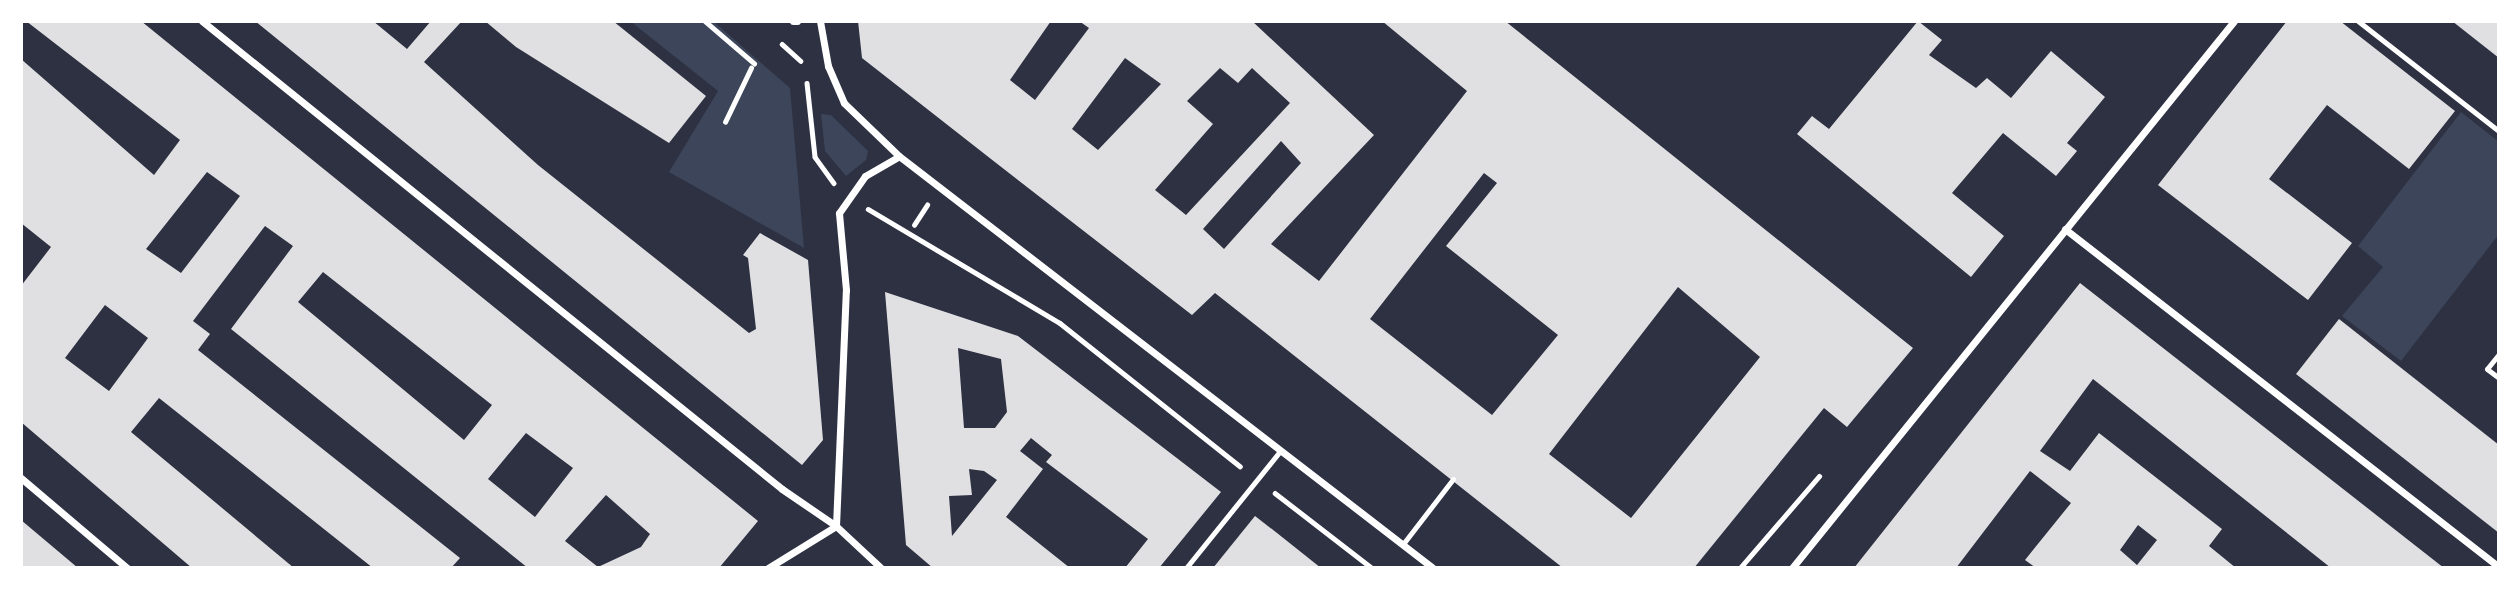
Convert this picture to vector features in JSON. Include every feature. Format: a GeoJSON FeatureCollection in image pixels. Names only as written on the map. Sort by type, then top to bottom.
{"type":"FeatureCollection","features":[{"type":"Feature","properties":{"kind":"street"},"geometry":{"type":"LineString","coordinates":[[202,21],[782,489],[836,526],[881,568]]}},
{"type":"Feature","properties":{"kind":"street"},"geometry":{"type":"LineString","coordinates":[[820,21],[828,66],[844,103],[899,156],[1433,568]]}},
{"type":"Feature","properties":{"kind":"street"},"geometry":{"type":"LineString","coordinates":[[1792,568],[2234,21]]}},
{"type":"Feature","properties":{"kind":"street"},"geometry":{"type":"LineString","coordinates":[[836,526],[846,289],[839,213],[865,176],[899,156]]}},
{"type":"Feature","properties":{"kind":"street"},"geometry":{"type":"LineString","coordinates":[[2066,229],[2499,566]]}},
{"type":"Feature","properties":{"kind":"street"},"geometry":{"type":"LineString","coordinates":[[21,478],[127,568]]}},
{"type":"Feature","properties":{"kind":"street"},"geometry":{"type":"LineString","coordinates":[[768,568],[836,526]]}},
{"type":"Feature","properties":{"kind":"lane"},"geometry":{"type":"LineString","coordinates":[[2358,21],[2499,131]]}},
{"type":"Feature","properties":{"kind":"lane"},"geometry":{"type":"LineString","coordinates":[[2499,354],[2487,369],[2499,378]]}},
{"type":"Feature","properties":{"kind":"lane"},"geometry":{"type":"LineString","coordinates":[[1186,568],[1281,450]]}},
{"type":"Feature","properties":{"kind":"lane"},"geometry":{"type":"LineString","coordinates":[[1403,544],[1453,480]]}},
{"type":"Feature","properties":{"kind":"path"},"geometry":{"type":"LineString","coordinates":[[705,21],[752,65],[725,122]]}},
{"type":"Feature","properties":{"kind":"path"},"geometry":{"type":"LineString","coordinates":[[775,38],[804,64]]}},
{"type":"Feature","properties":{"kind":"path"},"geometry":{"type":"LineString","coordinates":[[806,74],[815,158],[836,184]]}},
{"type":"Feature","properties":{"kind":"path"},"geometry":{"type":"LineString","coordinates":[[914,225],[932,197]]}},
{"type":"Feature","properties":{"kind":"path"},"geometry":{"type":"LineString","coordinates":[[860,203],[1060,323],[1239,465]]}},
{"type":"Feature","properties":{"kind":"path"},"geometry":{"type":"LineString","coordinates":[[1740,568],[1819,476]]}},
{"type":"Feature","properties":{"kind":"path"},"geometry":{"type":"LineString","coordinates":[[1269,488],[1372,568]]}},
{"type":"Feature","properties":{"kind":"shaded area"},"geometry":{"type":"Polygon","coordinates":[[[630,21],[713,21],[790,88],[804,248],[669,172],[718,91],[630,21]]]}},
{"type":"Feature","properties":{"kind":"shaded area"},"geometry":{"type":"Polygon","coordinates":[[[2461,112],[2499,142],[2499,234],[2401,361],[2342,316],[2383,267],[2358,246],[2461,112]]]}},
{"type":"Feature","properties":{"kind":"shaded area"},"geometry":{"type":"Polygon","coordinates":[[[821,114],[831,115],[868,151],[866,160],[846,176],[825,151],[821,114]]]}},
{"type":"Feature","properties":{"kind":"building"},"geometry":{"type":"Polygon","coordinates":[[[26,21],[141,21],[758,521],[719,568],[528,568],[231,329],[293,246],[265,226],[193,321],[210,334],[198,350],[460,558],[451,568],[373,568],[159,398],[131,432],[294,568],[192,568],[21,422],[21,286],[51,247],[21,223],[21,59],[154,175],[180,140],[26,21]],[[207,172],[146,249],[181,273],[240,196],[207,172]],[[323,272],[298,302],[464,440],[492,405],[323,272]],[[105,305],[65,358],[109,391],[148,338],[105,305]],[[526,433],[488,479],[535,517],[573,468],[526,433]],[[606,495],[565,541],[598,567],[641,547],[650,534],[606,495]]]}},
{"type":"Feature","properties":{"kind":"building"},"geometry":{"type":"Polygon","coordinates":[[[255,21],[373,21],[407,49],[431,21],[462,21],[424,62],[538,165],[749,333],[756,329],[748,258],[743,255],[760,233],[808,260],[823,440],[802,465],[255,21]]]}},
{"type":"Feature","properties":{"kind":"building"},"geometry":{"type":"Polygon","coordinates":[[[485,21],[613,21],[706,96],[669,143],[516,47],[485,21]]]}},
{"type":"Feature","properties":{"kind":"building"},"geometry":{"type":"Polygon","coordinates":[[[858,21],[1051,21],[1010,80],[1035,100],[1089,28],[1079,21],[1252,21],[1374,135],[1271,244],[1319,281],[1467,91],[1382,21],[1505,21],[1913,348],[1847,427],[1824,408],[1694,568],[1563,568],[1215,293],[1192,315],[862,58],[858,21]],[[1125,58],[1072,129],[1098,150],[1161,84],[1125,58]],[[1220,68],[1187,101],[1213,124],[1155,190],[1186,215],[1290,103],[1252,68],[1238,83],[1220,68]],[[1281,141],[1203,229],[1224,249],[1301,163],[1281,141]],[[1484,173],[1370,319],[1492,415],[1558,335],[1446,246],[1497,183],[1484,173]],[[1678,287],[1549,454],[1631,518],[1760,357],[1678,287]]]}},
{"type":"Feature","properties":{"kind":"building"},"geometry":{"type":"Polygon","coordinates":[[[1918,21],[1942,40],[1929,55],[1976,88],[1987,78],[2011,98],[2051,51],[2105,97],[2067,143],[2077,151],[2056,176],[2003,133],[1952,193],[2004,236],[1971,277],[1797,134],[1812,116],[1829,129],[1918,21]]]}},
{"type":"Feature","properties":{"kind":"building"},"geometry":{"type":"Polygon","coordinates":[[[2287,21],[2340,21],[2455,111],[2409,169],[2327,105],[2269,179],[2352,243],[2308,300],[2158,185],[2287,21]]]}},
{"type":"Feature","properties":{"kind":"building"},"geometry":{"type":"Polygon","coordinates":[[[2452,21],[2499,21],[2499,58],[2452,21]]]}},
{"type":"Feature","properties":{"kind":"building"},"geometry":{"type":"Polygon","coordinates":[[[2080,283],[2444,568],[2331,568],[2093,379],[2040,451],[2070,471],[2099,433],[2222,529],[2209,546],[2236,568],[2036,568],[2025,560],[2071,503],[2030,471],[1956,568],[1854,568],[2080,283]],[[2138,525],[2120,550],[2137,565],[2157,540],[2138,525]]]}},
{"type":"Feature","properties":{"kind":"building"},"geometry":{"type":"Polygon","coordinates":[[[885,292],[1018,336],[1221,492],[1159,568],[1125,568],[1148,539],[1046,462],[1052,455],[1031,438],[1020,451],[1043,469],[1006,517],[1070,568],[933,568],[906,545],[885,292]],[[958,348],[964,428],[995,428],[1007,412],[1001,359],[958,348]],[[969,469],[972,495],[949,496],[952,536],[997,480],[984,471],[969,469]]]}},
{"type":"Feature","properties":{"kind":"building"},"geometry":{"type":"Polygon","coordinates":[[[2339,319],[2499,445],[2499,533],[2296,374],[2339,319]]]}},
{"type":"Feature","properties":{"kind":"building"},"geometry":{"type":"Polygon","coordinates":[[[1255,516],[1277,533],[1321,568],[1213,568],[1255,516]]]}},
{"type":"Feature","properties":{"kind":"building"},"geometry":{"type":"Polygon","coordinates":[[[21,520],[78,568],[21,568],[21,520]]]}}]}
